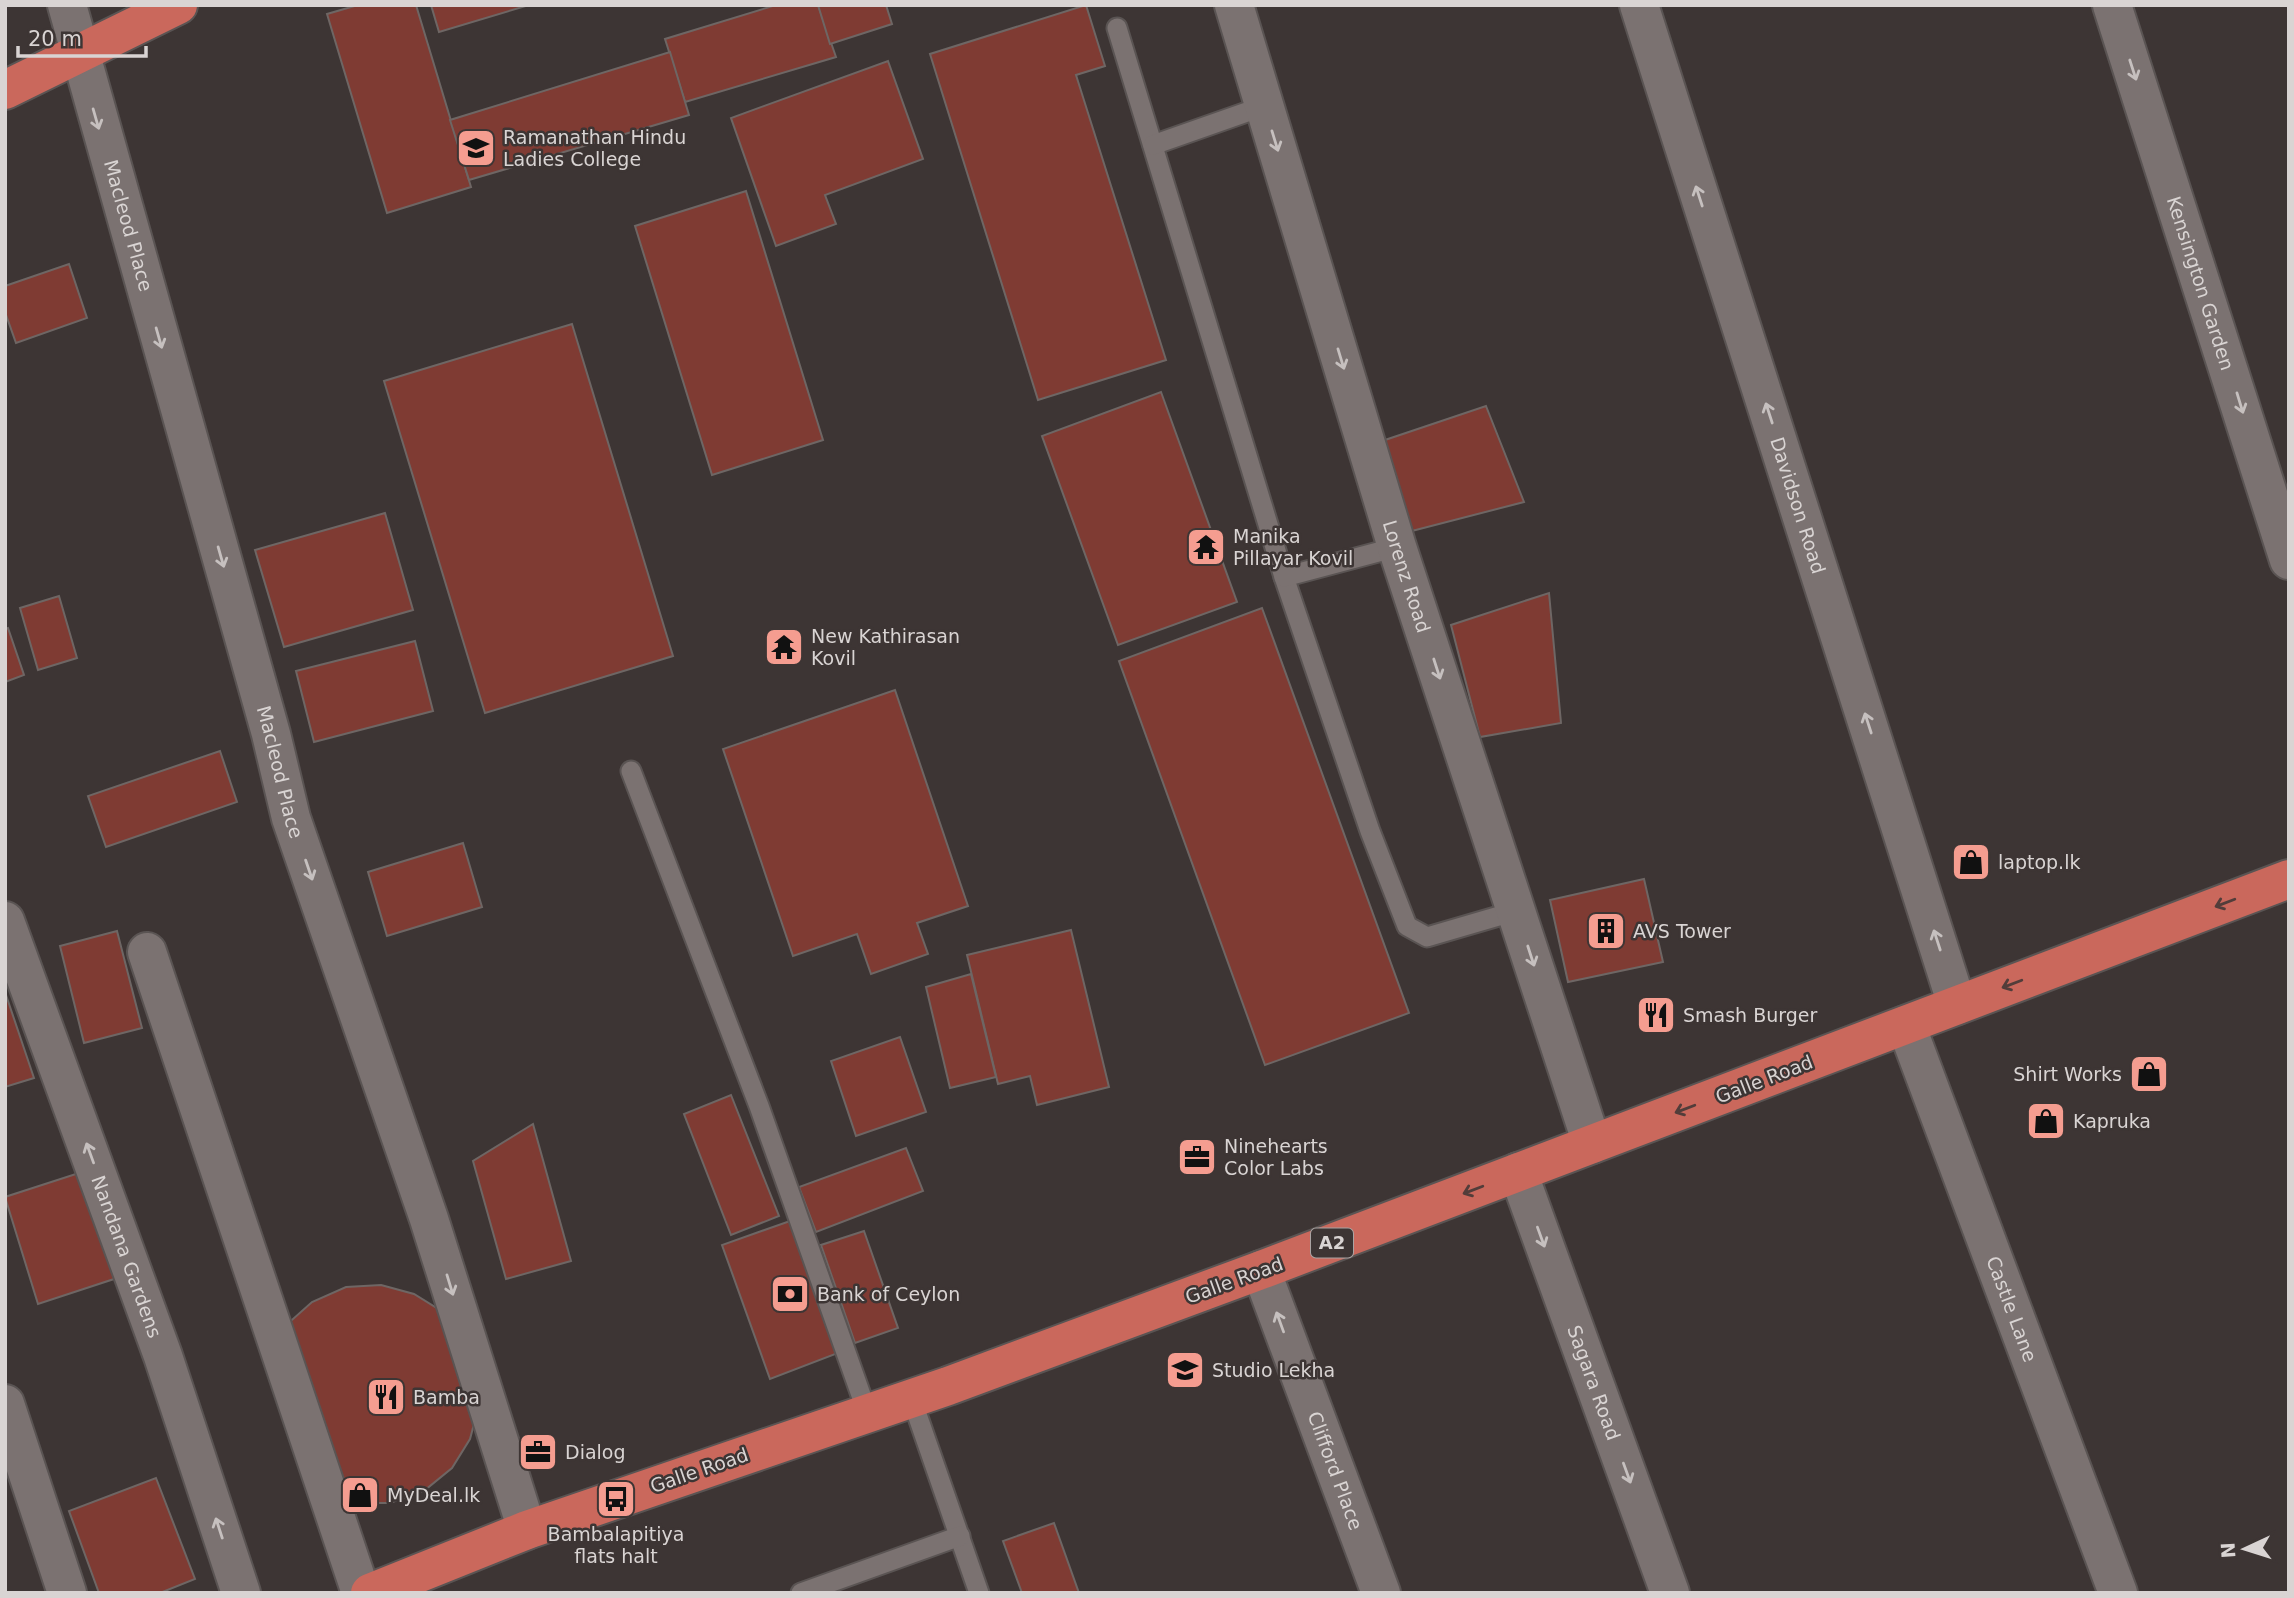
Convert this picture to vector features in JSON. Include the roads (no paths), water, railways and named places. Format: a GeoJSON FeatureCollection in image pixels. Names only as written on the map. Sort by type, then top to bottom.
{"type":"FeatureCollection","features":[{"type":"Feature","properties":{"kind":"highway"},"geometry":{"type":"LineString","coordinates":[[5,90],[178,5]]}},
{"type":"Feature","properties":{"kind":"highway","name":"Galle Road"},"geometry":{"type":"LineString","coordinates":[[370,1593],[527,1530],[911,1396],[948,1386],[1261,1270],[2289,879]]}},
{"type":"Feature","properties":{"kind":"street","name":"Macleod Place"},"geometry":{"type":"LineString","coordinates":[[67,5],[78,54],[271,734],[290,818],[429,1220],[527,1530]]}},
{"type":"Feature","properties":{"kind":"street","name":"Lorenz Road"},"geometry":{"type":"LineString","coordinates":[[1234,5],[1397,547],[1592,1144]]}},
{"type":"Feature","properties":{"kind":"street","name":"Davidson Road"},"geometry":{"type":"LineString","coordinates":[[1639,5],[1957,1005]]}},
{"type":"Feature","properties":{"kind":"street","name":"Kensington Garden"},"geometry":{"type":"LineString","coordinates":[[2112,5],[2289,560]]}},
{"type":"Feature","properties":{"kind":"street","name":"Nandana Gardens"},"geometry":{"type":"LineString","coordinates":[[5,921],[163,1356],[241,1593]]}},
{"type":"Feature","properties":{"kind":"street"},"geometry":{"type":"LineString","coordinates":[[147,952],[361,1593]]}},
{"type":"Feature","properties":{"kind":"street","name":"Castle Lane"},"geometry":{"type":"LineString","coordinates":[[1906,1025],[2118,1593]]}},
{"type":"Feature","properties":{"kind":"street","name":"Sagara Road"},"geometry":{"type":"LineString","coordinates":[[1518,1172],[1671,1593]]}},
{"type":"Feature","properties":{"kind":"street","name":"Clifford Place"},"geometry":{"type":"LineString","coordinates":[[1261,1270],[1381,1593]]}},
{"type":"Feature","properties":{"kind":"street"},"geometry":{"type":"LineString","coordinates":[[5,1404],[67,1593]]}},
{"type":"Feature","properties":{"kind":"lane"},"geometry":{"type":"LineString","coordinates":[[1117,28],[1284,577],[1370,831],[1407,926],[1427,937],[1516,911]]}},
{"type":"Feature","properties":{"kind":"lane"},"geometry":{"type":"LineString","coordinates":[[1153,145],[1264,106]]}},
{"type":"Feature","properties":{"kind":"lane"},"geometry":{"type":"LineString","coordinates":[[1284,577],[1397,547]]}},
{"type":"Feature","properties":{"kind":"lane"},"geometry":{"type":"LineString","coordinates":[[631,771],[759,1106],[867,1412]]}},
{"type":"Feature","properties":{"kind":"lane"},"geometry":{"type":"LineString","coordinates":[[911,1396],[979,1593]]}},
{"type":"Feature","properties":{"kind":"lane"},"geometry":{"type":"LineString","coordinates":[[801,1593],[960,1536]]}},
{"type":"Feature","properties":{"kind":"place","name":"Ramanathan Hindu Ladies College"},"geometry":{"type":"Point","coordinates":[476,148]}},
{"type":"Feature","properties":{"kind":"place","name":"Manika Pillayar Kovil"},"geometry":{"type":"Point","coordinates":[1206,547]}},
{"type":"Feature","properties":{"kind":"place","name":"New Kathirasan Kovil"},"geometry":{"type":"Point","coordinates":[784,647]}},
{"type":"Feature","properties":{"kind":"place","name":"laptop.lk"},"geometry":{"type":"Point","coordinates":[1971,862]}},
{"type":"Feature","properties":{"kind":"place","name":"AVS Tower"},"geometry":{"type":"Point","coordinates":[1606,931]}},
{"type":"Feature","properties":{"kind":"place","name":"Smash Burger"},"geometry":{"type":"Point","coordinates":[1656,1015]}},
{"type":"Feature","properties":{"kind":"place","name":"Shirt Works"},"geometry":{"type":"Point","coordinates":[2149,1074]}},
{"type":"Feature","properties":{"kind":"place","name":"Kapruka"},"geometry":{"type":"Point","coordinates":[2046,1121]}},
{"type":"Feature","properties":{"kind":"place","name":"Ninehearts Color Labs"},"geometry":{"type":"Point","coordinates":[1197,1157]}},
{"type":"Feature","properties":{"kind":"place","name":"Bank of Ceylon"},"geometry":{"type":"Point","coordinates":[790,1294]}},
{"type":"Feature","properties":{"kind":"place","name":"Studio Lekha"},"geometry":{"type":"Point","coordinates":[1185,1370]}},
{"type":"Feature","properties":{"kind":"place","name":"Bamba"},"geometry":{"type":"Point","coordinates":[386,1397]}},
{"type":"Feature","properties":{"kind":"place","name":"Dialog"},"geometry":{"type":"Point","coordinates":[538,1452]}},
{"type":"Feature","properties":{"kind":"place","name":"MyDeal.lk"},"geometry":{"type":"Point","coordinates":[360,1495]}},
{"type":"Feature","properties":{"kind":"place","name":"Bambalapitiya flats halt"},"geometry":{"type":"Point","coordinates":[616,1499]}}]}
